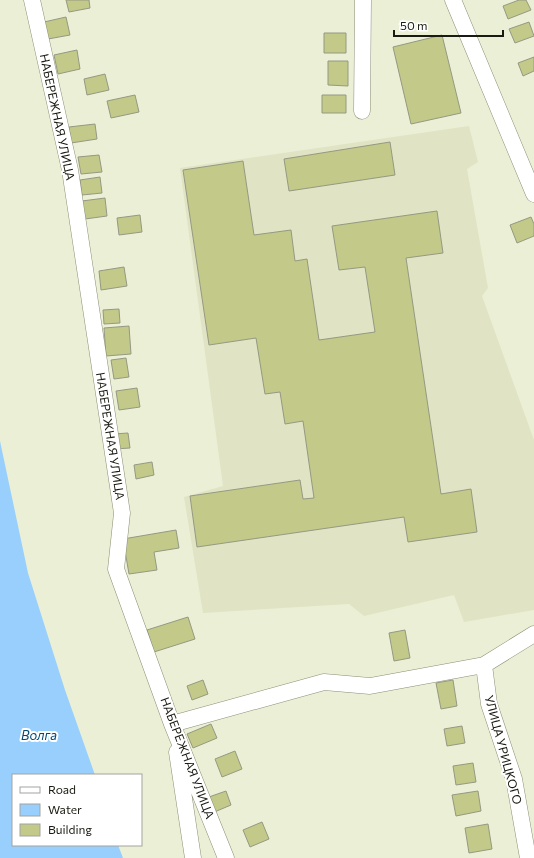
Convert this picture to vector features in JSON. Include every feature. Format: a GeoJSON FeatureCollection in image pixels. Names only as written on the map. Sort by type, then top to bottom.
{"type":"FeatureCollection","features":[{"type":"Feature","properties":{"kind":"street","name":"НАБЕРЕЖНАЯ УЛИЦА"},"geometry":{"type":"LineString","coordinates":[[32,0],[70,170],[122,513],[116,569],[172,724],[226,858]]}},
{"type":"Feature","properties":{"kind":"street"},"geometry":{"type":"LineString","coordinates":[[362,112],[363,0]]}},
{"type":"Feature","properties":{"kind":"street"},"geometry":{"type":"LineString","coordinates":[[453,0],[527,157],[534,194]]}},
{"type":"Feature","properties":{"kind":"street"},"geometry":{"type":"LineString","coordinates":[[193,858],[172,724],[324,682],[370,686],[484,665],[534,634]]}},
{"type":"Feature","properties":{"kind":"street","name":"УЛИЦА УРИЦКОГО"},"geometry":{"type":"LineString","coordinates":[[484,665],[489,704],[514,779],[528,858]]}},
{"type":"Feature","properties":{"kind":"shaded area"},"geometry":{"type":"Polygon","coordinates":[[[469,126],[478,162],[467,169],[488,288],[482,296],[534,440],[534,610],[464,622],[454,595],[364,616],[349,604],[203,613],[184,497],[223,486],[180,168],[469,126]]]}},
{"type":"Feature","properties":{"kind":"water","name":"Волга"},"geometry":{"type":"Polygon","coordinates":[[[0,441],[28,573],[65,690],[95,774],[12,774],[12,846],[118,846],[123,858],[0,858],[0,441]]]}},
{"type":"Feature","properties":{"kind":"building"},"geometry":{"type":"Polygon","coordinates":[[[66,0],[89,0],[90,8],[69,12],[66,0]]]}},
{"type":"Feature","properties":{"kind":"building"},"geometry":{"type":"Polygon","coordinates":[[[519,0],[526,0],[531,10],[508,19],[503,6],[519,0]]]}},
{"type":"Feature","properties":{"kind":"building"},"geometry":{"type":"Polygon","coordinates":[[[66,17],[70,35],[48,39],[44,22],[66,17]]]}},
{"type":"Feature","properties":{"kind":"building"},"geometry":{"type":"Polygon","coordinates":[[[529,22],[534,36],[515,43],[509,29],[529,22]]]}},
{"type":"Feature","properties":{"kind":"building"},"geometry":{"type":"Polygon","coordinates":[[[324,33],[346,33],[346,53],[324,53],[324,33]]]}},
{"type":"Feature","properties":{"kind":"building"},"geometry":{"type":"Polygon","coordinates":[[[442,35],[461,113],[411,124],[393,47],[442,35]]]}},
{"type":"Feature","properties":{"kind":"building"},"geometry":{"type":"Polygon","coordinates":[[[77,50],[80,69],[58,74],[54,55],[77,50]]]}},
{"type":"Feature","properties":{"kind":"building"},"geometry":{"type":"Polygon","coordinates":[[[534,57],[534,71],[523,76],[518,63],[534,57]]]}},
{"type":"Feature","properties":{"kind":"building"},"geometry":{"type":"Polygon","coordinates":[[[328,61],[348,61],[348,86],[328,85],[328,61]]]}},
{"type":"Feature","properties":{"kind":"building"},"geometry":{"type":"Polygon","coordinates":[[[105,74],[109,90],[87,95],[84,79],[105,74]]]}},
{"type":"Feature","properties":{"kind":"building"},"geometry":{"type":"Polygon","coordinates":[[[135,95],[139,112],[111,118],[107,101],[135,95]]]}},
{"type":"Feature","properties":{"kind":"building"},"geometry":{"type":"Polygon","coordinates":[[[322,95],[346,95],[346,113],[322,113],[322,95]]]}},
{"type":"Feature","properties":{"kind":"building"},"geometry":{"type":"Polygon","coordinates":[[[95,124],[97,139],[71,143],[69,127],[95,124]]]}},
{"type":"Feature","properties":{"kind":"building"},"geometry":{"type":"Polygon","coordinates":[[[390,142],[395,175],[289,191],[284,159],[390,142]]]}},
{"type":"Feature","properties":{"kind":"building"},"geometry":{"type":"Polygon","coordinates":[[[99,155],[102,172],[81,174],[78,157],[99,155]]]}},
{"type":"Feature","properties":{"kind":"building"},"geometry":{"type":"Polygon","coordinates":[[[243,161],[254,235],[291,230],[295,261],[307,259],[319,340],[375,332],[365,267],[339,270],[332,226],[437,211],[443,253],[406,258],[441,494],[471,489],[477,532],[408,542],[404,517],[197,547],[190,496],[300,480],[303,499],[314,498],[303,421],[285,424],[280,392],[265,394],[256,338],[209,345],[183,170],[243,161]]]}},
{"type":"Feature","properties":{"kind":"building"},"geometry":{"type":"Polygon","coordinates":[[[100,177],[102,193],[82,195],[80,180],[100,177]]]}},
{"type":"Feature","properties":{"kind":"building"},"geometry":{"type":"Polygon","coordinates":[[[105,198],[107,216],[85,219],[82,201],[105,198]]]}},
{"type":"Feature","properties":{"kind":"building"},"geometry":{"type":"Polygon","coordinates":[[[140,215],[142,232],[119,235],[117,218],[140,215]]]}},
{"type":"Feature","properties":{"kind":"building"},"geometry":{"type":"Polygon","coordinates":[[[531,217],[534,224],[534,236],[517,243],[510,225],[531,217]]]}},
{"type":"Feature","properties":{"kind":"building"},"geometry":{"type":"Polygon","coordinates":[[[124,267],[127,286],[101,290],[99,271],[124,267]]]}},
{"type":"Feature","properties":{"kind":"building"},"geometry":{"type":"Polygon","coordinates":[[[119,309],[120,323],[104,324],[103,310],[119,309]]]}},
{"type":"Feature","properties":{"kind":"building"},"geometry":{"type":"Polygon","coordinates":[[[129,326],[131,354],[106,356],[104,328],[129,326]]]}},
{"type":"Feature","properties":{"kind":"building"},"geometry":{"type":"Polygon","coordinates":[[[126,358],[129,377],[114,379],[111,360],[126,358]]]}},
{"type":"Feature","properties":{"kind":"building"},"geometry":{"type":"Polygon","coordinates":[[[137,388],[140,407],[119,410],[116,391],[137,388]]]}},
{"type":"Feature","properties":{"kind":"building"},"geometry":{"type":"Polygon","coordinates":[[[128,433],[130,448],[115,449],[113,434],[128,433]]]}},
{"type":"Feature","properties":{"kind":"building"},"geometry":{"type":"Polygon","coordinates":[[[152,462],[154,475],[136,479],[134,465],[152,462]]]}},
{"type":"Feature","properties":{"kind":"building"},"geometry":{"type":"Polygon","coordinates":[[[176,530],[179,548],[154,552],[157,570],[129,574],[123,539],[176,530]]]}},
{"type":"Feature","properties":{"kind":"building"},"geometry":{"type":"Polygon","coordinates":[[[188,617],[195,639],[154,652],[147,630],[188,617]]]}},
{"type":"Feature","properties":{"kind":"building"},"geometry":{"type":"Polygon","coordinates":[[[405,630],[410,658],[394,661],[389,633],[405,630]]]}},
{"type":"Feature","properties":{"kind":"building"},"geometry":{"type":"Polygon","coordinates":[[[203,680],[208,694],[192,700],[187,686],[203,680]]]}},
{"type":"Feature","properties":{"kind":"building"},"geometry":{"type":"Polygon","coordinates":[[[453,680],[457,706],[441,709],[436,683],[453,680]]]}},
{"type":"Feature","properties":{"kind":"building"},"geometry":{"type":"Polygon","coordinates":[[[211,724],[217,738],[193,748],[187,734],[211,724]]]}},
{"type":"Feature","properties":{"kind":"building"},"geometry":{"type":"Polygon","coordinates":[[[462,726],[465,743],[447,746],[444,729],[462,726]]]}},
{"type":"Feature","properties":{"kind":"building"},"geometry":{"type":"Polygon","coordinates":[[[235,751],[242,769],[222,777],[215,759],[235,751]]]}},
{"type":"Feature","properties":{"kind":"building"},"geometry":{"type":"Polygon","coordinates":[[[473,763],[476,782],[456,785],[453,766],[473,763]]]}},
{"type":"Feature","properties":{"kind":"building"},"geometry":{"type":"Polygon","coordinates":[[[226,791],[231,805],[212,813],[206,798],[226,791]]]}},
{"type":"Feature","properties":{"kind":"building"},"geometry":{"type":"Polygon","coordinates":[[[478,791],[481,811],[456,816],[452,795],[478,791]]]}},
{"type":"Feature","properties":{"kind":"building"},"geometry":{"type":"Polygon","coordinates":[[[262,822],[269,839],[250,847],[243,830],[262,822]]]}},
{"type":"Feature","properties":{"kind":"building"},"geometry":{"type":"Polygon","coordinates":[[[488,824],[492,849],[469,853],[465,828],[488,824]]]}}]}
